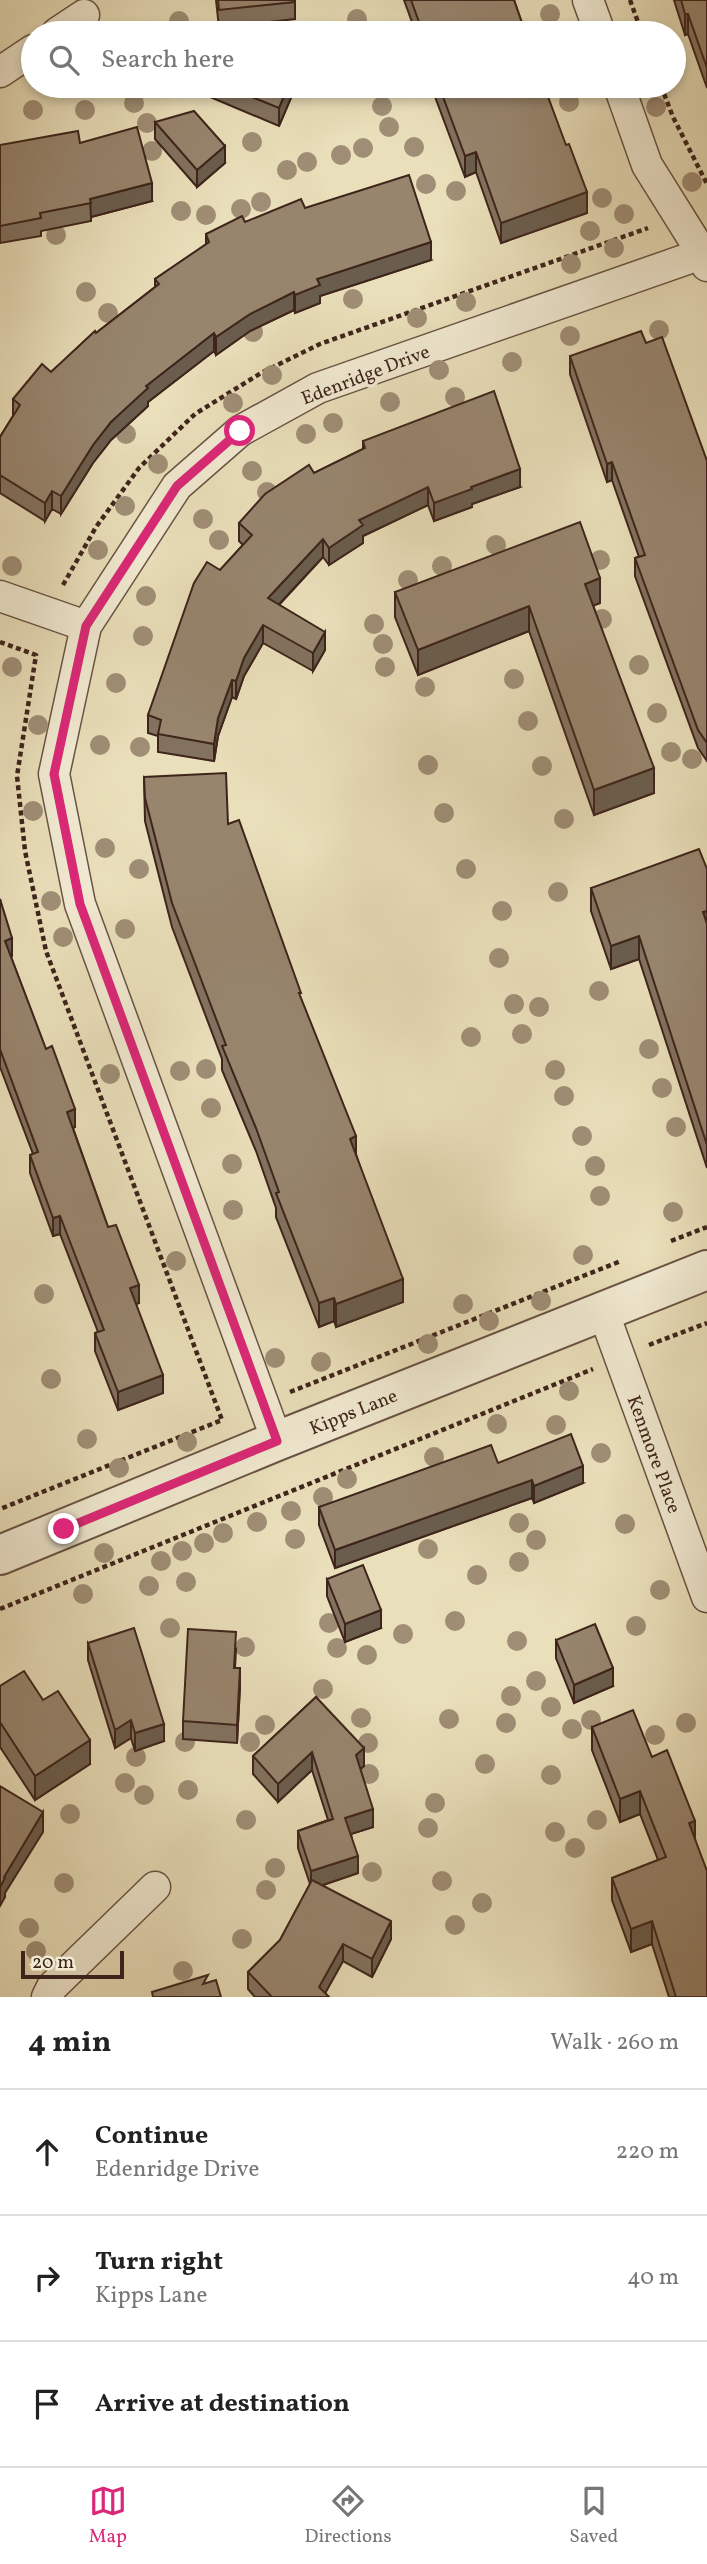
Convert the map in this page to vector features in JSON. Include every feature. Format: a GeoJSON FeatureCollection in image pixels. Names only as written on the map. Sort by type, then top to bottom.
{"type":"FeatureCollection","features":[{"type":"Feature","properties":{"kind":"street"},"geometry":{"type":"LineString","coordinates":[[588,0],[596,21]]}},
{"type":"Feature","properties":{"kind":"street"},"geometry":{"type":"LineString","coordinates":[[75,21],[84,15]]}},
{"type":"Feature","properties":{"kind":"street"},"geometry":{"type":"LineString","coordinates":[[0,72],[21,58]]}},
{"type":"Feature","properties":{"kind":"street"},"geometry":{"type":"LineString","coordinates":[[623,98],[647,165],[705,257]]}},
{"type":"Feature","properties":{"kind":"street","name":"Edenridge Drive"},"geometry":{"type":"LineString","coordinates":[[277,1441],[80,904],[54,774],[86,626],[177,486],[240,431],[318,388],[705,257]]}},
{"type":"Feature","properties":{"kind":"street"},"geometry":{"type":"LineString","coordinates":[[0,596],[86,626]]}},
{"type":"Feature","properties":{"kind":"street","name":"Kipps Lane"},"geometry":{"type":"LineString","coordinates":[[0,1555],[277,1441],[707,1270]]}},
{"type":"Feature","properties":{"kind":"street","name":"Kenmore Place"},"geometry":{"type":"LineString","coordinates":[[603,1311],[707,1597]]}},
{"type":"Feature","properties":{"kind":"street"},"geometry":{"type":"LineString","coordinates":[[47,1997],[52,1987],[155,1887]]}},
{"type":"Feature","properties":{"kind":"path"},"geometry":{"type":"LineString","coordinates":[[630,0],[638,21]]}},
{"type":"Feature","properties":{"kind":"path"},"geometry":{"type":"LineString","coordinates":[[666,98],[707,184]]}},
{"type":"Feature","properties":{"kind":"path"},"geometry":{"type":"LineString","coordinates":[[0,642],[36,655],[17,776],[25,850],[46,951],[222,1420]]}},
{"type":"Feature","properties":{"kind":"path"},"geometry":{"type":"LineString","coordinates":[[663,1245],[707,1227]]}},
{"type":"Feature","properties":{"kind":"path"},"geometry":{"type":"LineString","coordinates":[[0,1508],[626,1259]]}},
{"type":"Feature","properties":{"kind":"path"},"geometry":{"type":"LineString","coordinates":[[0,1609],[707,1322]]}},
{"type":"Feature","properties":{"kind":"building"},"geometry":{"type":"Polygon","coordinates":[[[218,0],[295,0],[295,2],[219,10],[218,0]]]}},
{"type":"Feature","properties":{"kind":"building"},"geometry":{"type":"Polygon","coordinates":[[[411,0],[514,0],[521,21],[419,21],[411,0]]]}},
{"type":"Feature","properties":{"kind":"building"},"geometry":{"type":"Polygon","coordinates":[[[681,0],[707,0],[707,68],[688,14],[685,14],[681,0]]]}},
{"type":"Feature","properties":{"kind":"building"},"geometry":{"type":"Polygon","coordinates":[[[254,98],[283,98],[279,108],[254,98]]]}},
{"type":"Feature","properties":{"kind":"building"},"geometry":{"type":"Polygon","coordinates":[[[443,98],[548,98],[587,192],[501,223],[476,152],[465,156],[443,98]]]}},
{"type":"Feature","properties":{"kind":"building"},"geometry":{"type":"Polygon","coordinates":[[[194,111],[225,146],[197,170],[155,122],[194,111]]]}},
{"type":"Feature","properties":{"kind":"building"},"geometry":{"type":"Polygon","coordinates":[[[137,127],[152,183],[90,199],[91,203],[40,213],[41,218],[0,226],[0,145],[78,131],[80,143],[137,127]]]}},
{"type":"Feature","properties":{"kind":"building"},"geometry":{"type":"Polygon","coordinates":[[[409,175],[431,242],[317,279],[320,285],[295,295],[294,292],[250,314],[216,337],[214,333],[146,386],[148,388],[111,422],[61,496],[52,491],[45,503],[0,475],[0,437],[20,405],[13,399],[42,364],[51,372],[95,331],[96,333],[159,284],[155,279],[209,242],[206,234],[242,216],[245,222],[301,199],[305,208],[409,175]]]}},
{"type":"Feature","properties":{"kind":"building"},"geometry":{"type":"Polygon","coordinates":[[[641,331],[646,343],[662,337],[707,461],[707,743],[698,730],[635,558],[645,555],[612,462],[607,464],[570,356],[641,331]]]}},
{"type":"Feature","properties":{"kind":"building"},"geometry":{"type":"Polygon","coordinates":[[[494,391],[520,469],[434,503],[428,487],[359,520],[363,525],[329,548],[323,539],[268,598],[325,632],[313,653],[263,625],[244,658],[236,681],[232,680],[218,718],[214,744],[158,734],[161,720],[148,715],[194,583],[207,562],[220,570],[252,535],[239,523],[265,494],[309,465],[314,473],[365,448],[363,441],[494,391]]]}},
{"type":"Feature","properties":{"kind":"building"},"geometry":{"type":"Polygon","coordinates":[[[580,522],[600,578],[585,584],[654,768],[594,790],[529,606],[418,650],[395,592],[580,522]]]}},
{"type":"Feature","properties":{"kind":"building"},"geometry":{"type":"Polygon","coordinates":[[[226,773],[228,824],[239,820],[299,993],[356,1136],[350,1139],[403,1279],[336,1304],[334,1298],[319,1303],[276,1193],[279,1192],[222,1046],[226,1045],[172,903],[145,798],[144,777],[226,773]]]}},
{"type":"Feature","properties":{"kind":"building"},"geometry":{"type":"Polygon","coordinates":[[[699,849],[707,869],[707,911],[703,912],[707,924],[707,1145],[639,936],[611,946],[591,888],[699,849]]]}},
{"type":"Feature","properties":{"kind":"building"},"geometry":{"type":"Polygon","coordinates":[[[0,899],[12,938],[5,941],[46,1049],[52,1046],[75,1109],[67,1112],[108,1227],[116,1225],[139,1285],[130,1288],[163,1375],[118,1392],[95,1333],[104,1330],[60,1216],[53,1218],[30,1155],[38,1152],[0,1049],[0,899]]]}},
{"type":"Feature","properties":{"kind":"building"},"geometry":{"type":"Polygon","coordinates":[[[571,1434],[583,1466],[534,1486],[532,1480],[335,1550],[319,1507],[491,1445],[498,1463],[571,1434]]]}},
{"type":"Feature","properties":{"kind":"building"},"geometry":{"type":"Polygon","coordinates":[[[363,1565],[381,1610],[345,1624],[327,1579],[363,1565]]]}},
{"type":"Feature","properties":{"kind":"building"},"geometry":{"type":"Polygon","coordinates":[[[595,1624],[613,1668],[574,1685],[556,1640],[595,1624]]]}},
{"type":"Feature","properties":{"kind":"building"},"geometry":{"type":"Polygon","coordinates":[[[134,1628],[164,1724],[135,1733],[131,1720],[115,1730],[88,1643],[134,1628]]]}},
{"type":"Feature","properties":{"kind":"building"},"geometry":{"type":"Polygon","coordinates":[[[188,1629],[236,1632],[234,1668],[240,1668],[237,1725],[183,1721],[188,1629]]]}},
{"type":"Feature","properties":{"kind":"building"},"geometry":{"type":"Polygon","coordinates":[[[24,1671],[43,1700],[58,1691],[90,1740],[35,1776],[0,1722],[0,1686],[24,1671]]]}},
{"type":"Feature","properties":{"kind":"building"},"geometry":{"type":"Polygon","coordinates":[[[316,1697],[364,1748],[356,1755],[373,1809],[345,1818],[358,1856],[311,1871],[298,1831],[333,1819],[312,1752],[278,1784],[253,1756],[316,1697]]]}},
{"type":"Feature","properties":{"kind":"building"},"geometry":{"type":"Polygon","coordinates":[[[633,1710],[652,1757],[667,1750],[695,1821],[689,1823],[707,1871],[707,1997],[676,1997],[652,1921],[631,1929],[612,1878],[666,1857],[640,1791],[620,1799],[592,1727],[633,1710]]]}},
{"type":"Feature","properties":{"kind":"building"},"geometry":{"type":"Polygon","coordinates":[[[0,1786],[43,1812],[0,1887],[0,1786]]]}},
{"type":"Feature","properties":{"kind":"building"},"geometry":{"type":"Polygon","coordinates":[[[312,1880],[391,1921],[372,1959],[343,1944],[319,1987],[329,1997],[272,1997],[248,1972],[280,1940],[312,1880]]]}},
{"type":"Feature","properties":{"kind":"building"},"geometry":{"type":"Polygon","coordinates":[[[208,1975],[203,1984],[216,1980],[221,1997],[153,1997],[152,1992],[208,1975]]]}},
{"type":"Feature","properties":{"kind":"route"},"geometry":{"type":"LineString","coordinates":[[64,1529],[277,1441],[80,904],[54,774],[86,626],[177,486],[240,431]]}}]}
